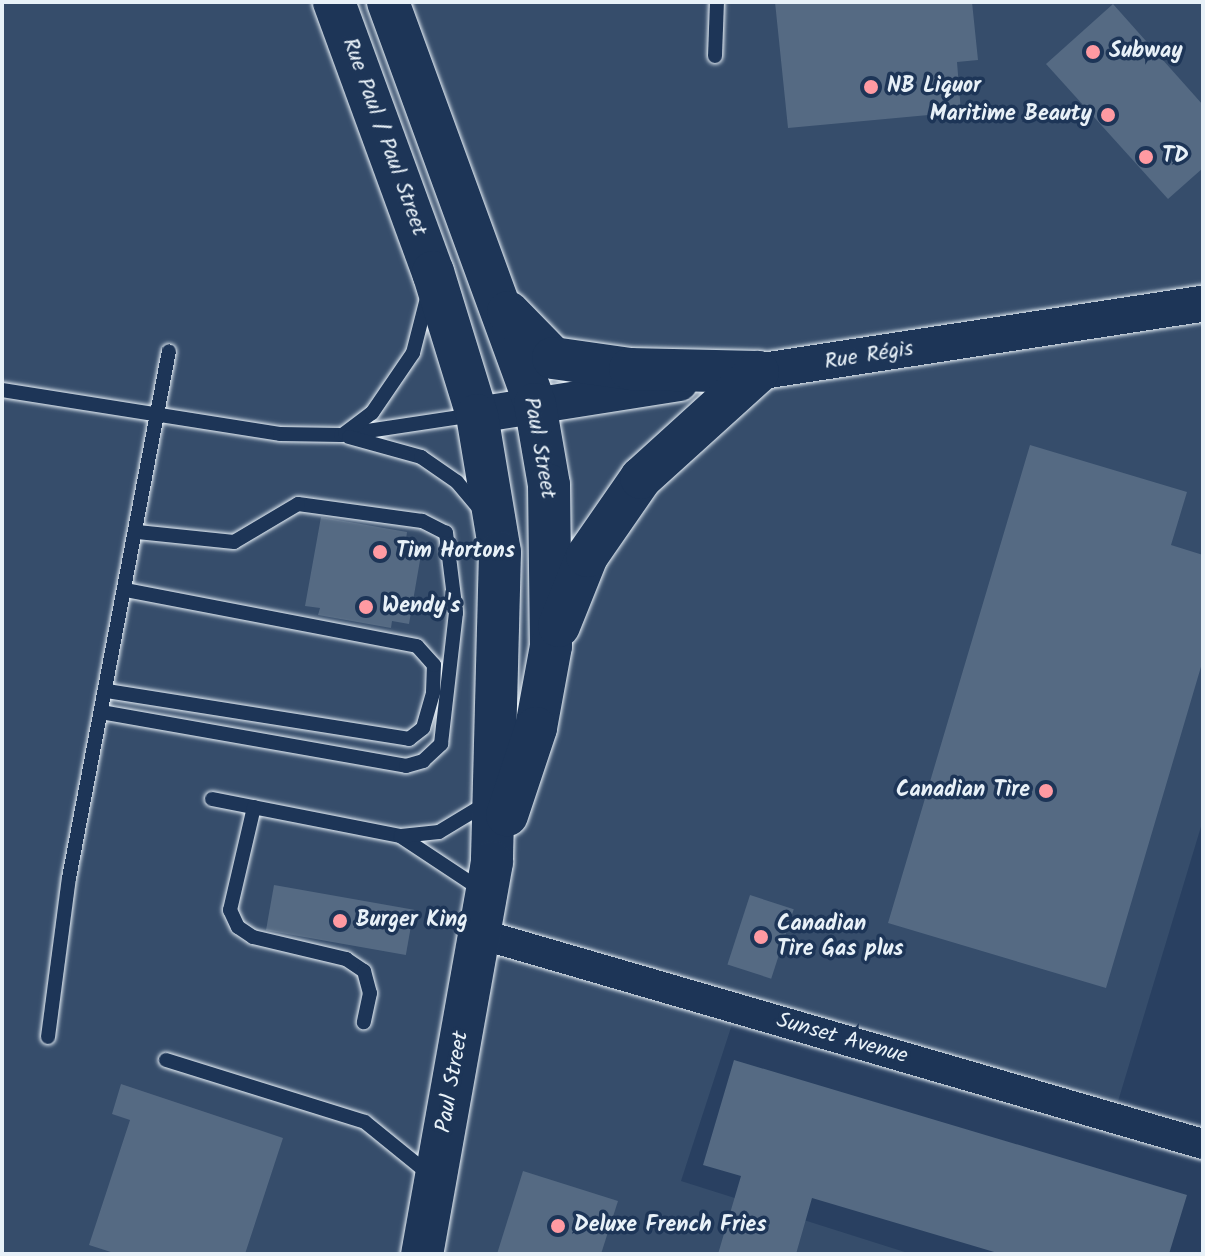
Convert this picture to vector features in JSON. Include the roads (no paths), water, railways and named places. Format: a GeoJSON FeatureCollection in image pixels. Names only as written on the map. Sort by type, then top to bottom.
{"type":"FeatureCollection","features":[{"type":"Feature","properties":{"kind":"main road","name":"Rue Paul / Paul Street"},"geometry":{"type":"LineString","coordinates":[[334,2],[433,272]]}},
{"type":"Feature","properties":{"kind":"main road","name":"Paul Street"},"geometry":{"type":"LineString","coordinates":[[388,2],[535,404],[549,485],[551,646],[536,728],[489,878]]}},
{"type":"Feature","properties":{"kind":"main road","name":"Paul Street"},"geometry":{"type":"LineString","coordinates":[[422,1254],[489,878],[500,552],[477,415],[433,272]]}},
{"type":"Feature","properties":{"kind":"main road"},"geometry":{"type":"LineString","coordinates":[[493,287],[518,329],[553,358],[630,369],[758,372]]}},
{"type":"Feature","properties":{"kind":"main road"},"geometry":{"type":"LineString","coordinates":[[551,646],[587,556],[641,478],[758,372]]}},
{"type":"Feature","properties":{"kind":"street","name":"Rue Régis"},"geometry":{"type":"LineString","coordinates":[[477,415],[1203,304]]}},
{"type":"Feature","properties":{"kind":"street","name":"Sunset Avenue"},"geometry":{"type":"LineString","coordinates":[[480,934],[1203,1144]]}},
{"type":"Feature","properties":{"kind":"lane"},"geometry":{"type":"LineString","coordinates":[[715,56],[717,2]]}},
{"type":"Feature","properties":{"kind":"lane"},"geometry":{"type":"LineString","coordinates":[[341,435],[372,413],[413,353],[433,272]]}},
{"type":"Feature","properties":{"kind":"lane"},"geometry":{"type":"LineString","coordinates":[[48,1037],[66,893],[138,532],[169,351]]}},
{"type":"Feature","properties":{"kind":"lane"},"geometry":{"type":"LineString","coordinates":[[2,390],[158,418],[341,435],[421,457],[457,482],[479,508],[500,552]]}},
{"type":"Feature","properties":{"kind":"lane"},"geometry":{"type":"LineString","coordinates":[[341,435],[477,415]]}},
{"type":"Feature","properties":{"kind":"lane"},"geometry":{"type":"LineString","coordinates":[[101,712],[406,766],[423,761],[441,744],[456,613],[446,533],[422,521],[298,504],[234,542],[138,532]]}},
{"type":"Feature","properties":{"kind":"lane"},"geometry":{"type":"LineString","coordinates":[[107,691],[409,739],[423,728],[433,692],[434,665],[417,646],[126,590]]}},
{"type":"Feature","properties":{"kind":"lane"},"geometry":{"type":"LineString","coordinates":[[400,836],[439,832],[494,798]]}},
{"type":"Feature","properties":{"kind":"lane"},"geometry":{"type":"LineString","coordinates":[[212,799],[400,836],[489,878]]}},
{"type":"Feature","properties":{"kind":"lane"},"geometry":{"type":"LineString","coordinates":[[254,807],[230,910],[238,927],[253,937],[346,959],[364,971],[370,993],[364,1022]]}},
{"type":"Feature","properties":{"kind":"lane"},"geometry":{"type":"LineString","coordinates":[[166,1060],[365,1122],[399,1144],[435,1181]]}},
{"type":"Feature","properties":{"kind":"place","name":"Subway"},"geometry":{"type":"Point","coordinates":[1093,52]}},
{"type":"Feature","properties":{"kind":"place","name":"NB Liquor"},"geometry":{"type":"Point","coordinates":[871,87]}},
{"type":"Feature","properties":{"kind":"place","name":"Maritime Beauty"},"geometry":{"type":"Point","coordinates":[1108,115]}},
{"type":"Feature","properties":{"kind":"place","name":"TD"},"geometry":{"type":"Point","coordinates":[1146,157]}},
{"type":"Feature","properties":{"kind":"place","name":"Tim Hortons"},"geometry":{"type":"Point","coordinates":[380,552]}},
{"type":"Feature","properties":{"kind":"place","name":"Wendy's"},"geometry":{"type":"Point","coordinates":[366,607]}},
{"type":"Feature","properties":{"kind":"place","name":"Canadian Tire"},"geometry":{"type":"Point","coordinates":[1046,791]}},
{"type":"Feature","properties":{"kind":"place","name":"Burger King"},"geometry":{"type":"Point","coordinates":[340,921]}},
{"type":"Feature","properties":{"kind":"place","name":"Canadian Tire Gas plus"},"geometry":{"type":"Point","coordinates":[761,937]}},
{"type":"Feature","properties":{"kind":"place","name":"Deluxe French Fries"},"geometry":{"type":"Point","coordinates":[558,1226]}}]}
